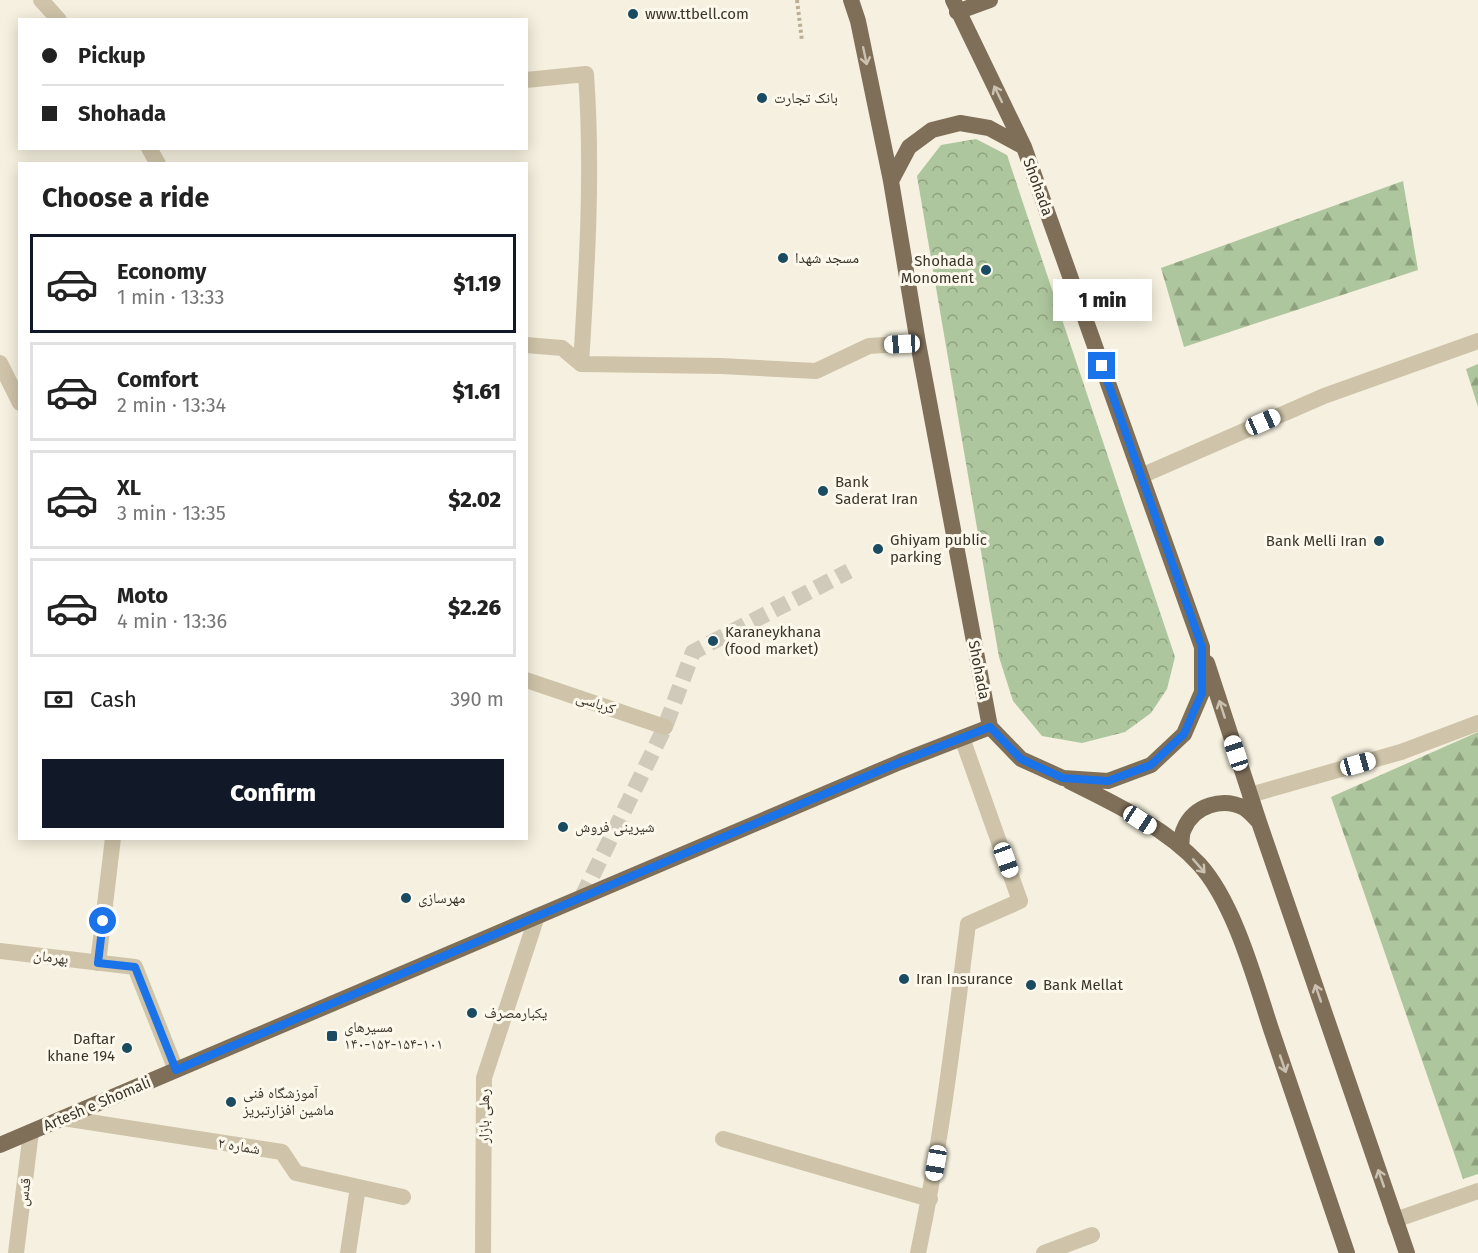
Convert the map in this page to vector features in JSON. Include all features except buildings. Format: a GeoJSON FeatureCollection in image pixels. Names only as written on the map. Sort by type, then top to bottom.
{"type":"FeatureCollection","features":[{"type":"Feature","properties":{"kind":"main road"},"geometry":{"type":"LineString","coordinates":[[851,0],[858,21],[891,181]]}},
{"type":"Feature","properties":{"kind":"main road"},"geometry":{"type":"LineString","coordinates":[[990,0],[955,6],[1024,147]]}},
{"type":"Feature","properties":{"kind":"main road","name":"Shohada"},"geometry":{"type":"LineString","coordinates":[[960,123],[989,128],[1024,147],[1202,647],[1202,693],[1184,734],[1151,765],[1108,781],[1063,778],[1021,759],[990,727],[918,343],[891,181],[909,147],[932,130],[960,123]]}},
{"type":"Feature","properties":{"kind":"main road"},"geometry":{"type":"LineString","coordinates":[[1202,647],[1259,822],[1407,1253]]}},
{"type":"Feature","properties":{"kind":"main road","name":"Artesh e Shomali"},"geometry":{"type":"LineString","coordinates":[[0,1145],[900,762],[990,727]]}},
{"type":"Feature","properties":{"kind":"main road"},"geometry":{"type":"LineString","coordinates":[[1063,778],[1121,808],[1181,848],[1199,864],[1220,894],[1245,953],[1347,1253]]}},
{"type":"Feature","properties":{"kind":"main road"},"geometry":{"type":"LineString","coordinates":[[1181,848],[1183,829],[1194,814],[1210,804],[1228,803],[1246,809],[1259,822]]}},
{"type":"Feature","properties":{"kind":"street"},"geometry":{"type":"LineString","coordinates":[[41,0],[57,18]]}},
{"type":"Feature","properties":{"kind":"street"},"geometry":{"type":"LineString","coordinates":[[528,80],[586,74],[589,118],[589,244],[581,364]]}},
{"type":"Feature","properties":{"kind":"street"},"geometry":{"type":"LineString","coordinates":[[1141,476],[1324,396],[1478,341]]}},
{"type":"Feature","properties":{"kind":"street"},"geometry":{"type":"LineString","coordinates":[[528,345],[562,348],[581,364],[721,366],[816,371],[869,346],[918,343]]}},
{"type":"Feature","properties":{"kind":"street"},"geometry":{"type":"LineString","coordinates":[[0,363],[18,399]]}},
{"type":"Feature","properties":{"kind":"street","name":"کرباسی"},"geometry":{"type":"LineString","coordinates":[[528,681],[665,727]]}},
{"type":"Feature","properties":{"kind":"street"},"geometry":{"type":"LineString","coordinates":[[1250,795],[1401,752],[1478,723]]}},
{"type":"Feature","properties":{"kind":"street"},"geometry":{"type":"LineString","coordinates":[[918,1253],[930,1198],[949,1080],[968,924],[1020,901],[962,738]]}},
{"type":"Feature","properties":{"kind":"street"},"geometry":{"type":"LineString","coordinates":[[98,963],[113,840]]}},
{"type":"Feature","properties":{"kind":"street","name":"رهلی بازار"},"geometry":{"type":"LineString","coordinates":[[483,1253],[484,1078],[537,916]]}},
{"type":"Feature","properties":{"kind":"street","name":"بهرمان"},"geometry":{"type":"LineString","coordinates":[[0,951],[135,967],[176,1070]]}},
{"type":"Feature","properties":{"kind":"street","name":"شماره ۲"},"geometry":{"type":"LineString","coordinates":[[63,1118],[282,1152],[296,1173],[403,1197]]}},
{"type":"Feature","properties":{"kind":"street","name":"قدس"},"geometry":{"type":"LineString","coordinates":[[16,1253],[31,1132]]}},
{"type":"Feature","properties":{"kind":"street"},"geometry":{"type":"LineString","coordinates":[[723,1139],[930,1198]]}},
{"type":"Feature","properties":{"kind":"street"},"geometry":{"type":"LineString","coordinates":[[348,1253],[358,1187]]}},
{"type":"Feature","properties":{"kind":"street"},"geometry":{"type":"LineString","coordinates":[[1395,1220],[1478,1191]]}},
{"type":"Feature","properties":{"kind":"street"},"geometry":{"type":"LineString","coordinates":[[1044,1253],[1092,1235]]}},
{"type":"Feature","properties":{"kind":"path"},"geometry":{"type":"LineString","coordinates":[[797,0],[802,41]]}},
{"type":"Feature","properties":{"kind":"green space"},"geometry":{"type":"Polygon","coordinates":[[[976,139],[1007,155],[1175,657],[1167,689],[1151,713],[1125,732],[1082,743],[1042,736],[1013,701],[999,657],[917,176],[941,145],[976,139]]]}},
{"type":"Feature","properties":{"kind":"green space"},"geometry":{"type":"Polygon","coordinates":[[[1403,181],[1418,270],[1184,347],[1161,268],[1403,181]]]}},
{"type":"Feature","properties":{"kind":"green space"},"geometry":{"type":"Polygon","coordinates":[[[1478,364],[1478,407],[1466,369],[1478,364]]]}},
{"type":"Feature","properties":{"kind":"green space"},"geometry":{"type":"Polygon","coordinates":[[[1478,732],[1478,1174],[1463,1179],[1331,797],[1478,732]]]}},
{"type":"Feature","properties":{"kind":"tunnel"},"geometry":{"type":"LineString","coordinates":[[582,897],[665,727],[693,652],[849,571]]}},
{"type":"Feature","properties":{"kind":"place","name":"www.ttbell.com"},"geometry":{"type":"Point","coordinates":[633,14]}},
{"type":"Feature","properties":{"kind":"place","name":"بانک تجارت"},"geometry":{"type":"Point","coordinates":[762,98]}},
{"type":"Feature","properties":{"kind":"place","name":"مسجد شهدا"},"geometry":{"type":"Point","coordinates":[783,258]}},
{"type":"Feature","properties":{"kind":"place","name":"Shohada Monoment"},"geometry":{"type":"Point","coordinates":[986,270]}},
{"type":"Feature","properties":{"kind":"place","name":"Bank Saderat Iran"},"geometry":{"type":"Point","coordinates":[823,491]}},
{"type":"Feature","properties":{"kind":"place","name":"Bank Melli Iran"},"geometry":{"type":"Point","coordinates":[1379,541]}},
{"type":"Feature","properties":{"kind":"place","name":"Ghiyam public parking"},"geometry":{"type":"Point","coordinates":[878,549]}},
{"type":"Feature","properties":{"kind":"place","name":"Karaneykhana (food market)"},"geometry":{"type":"Point","coordinates":[713,641]}},
{"type":"Feature","properties":{"kind":"place","name":"شیرینی فروش"},"geometry":{"type":"Point","coordinates":[563,827]}},
{"type":"Feature","properties":{"kind":"place","name":"مهرسازی"},"geometry":{"type":"Point","coordinates":[406,898]}},
{"type":"Feature","properties":{"kind":"place","name":"Iran Insurance"},"geometry":{"type":"Point","coordinates":[904,979]}},
{"type":"Feature","properties":{"kind":"place","name":"Bank Mellat"},"geometry":{"type":"Point","coordinates":[1031,985]}},
{"type":"Feature","properties":{"kind":"place","name":"یکبارمصرف"},"geometry":{"type":"Point","coordinates":[472,1013]}},
{"type":"Feature","properties":{"kind":"place","name":"مسیرهای ۱۴۰-۱۵۲-۱۵۴-۱۰۱"},"geometry":{"type":"Point","coordinates":[332,1036]}},
{"type":"Feature","properties":{"kind":"place","name":"Daftar khane 194"},"geometry":{"type":"Point","coordinates":[127,1048]}},
{"type":"Feature","properties":{"kind":"place","name":"آموزشگاه فنی ماشین افزارتبریز"},"geometry":{"type":"Point","coordinates":[231,1102]}},
{"type":"Feature","properties":{"kind":"route"},"geometry":{"type":"LineString","coordinates":[[103,921],[98,963],[135,967],[176,1070],[900,762],[990,727],[1021,759],[1063,778],[1108,781],[1151,765],[1184,734],[1202,693],[1202,647],[1102,366]]}}]}
